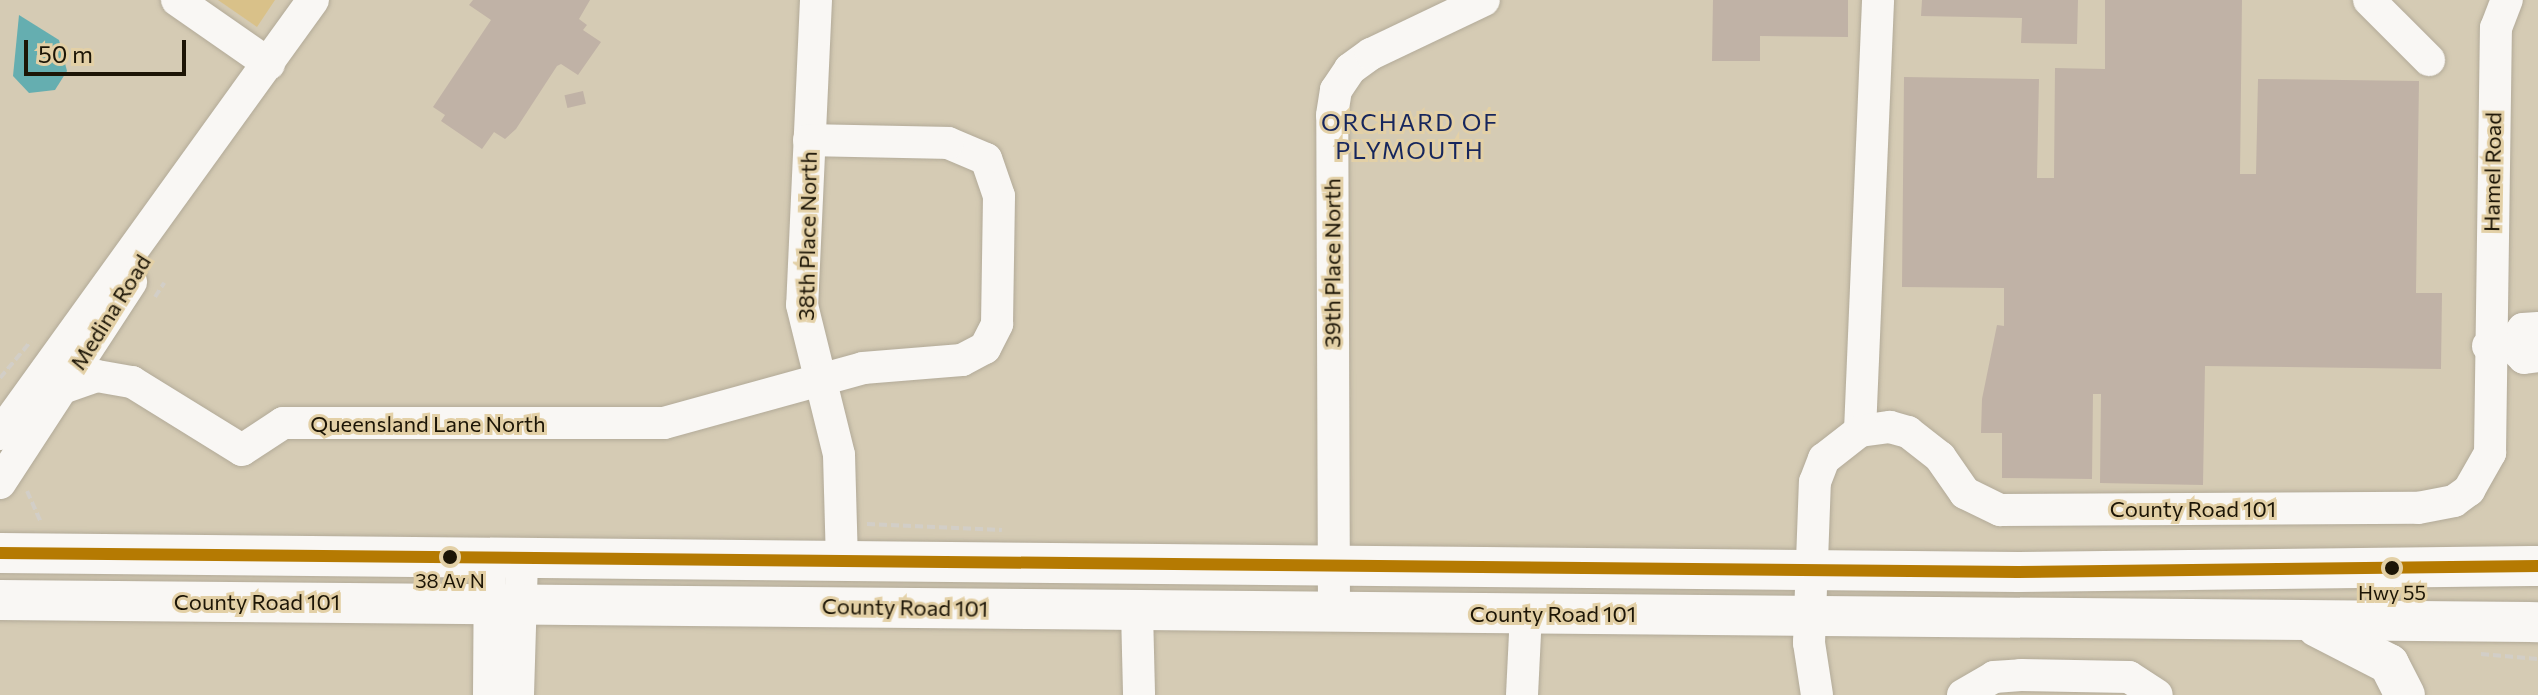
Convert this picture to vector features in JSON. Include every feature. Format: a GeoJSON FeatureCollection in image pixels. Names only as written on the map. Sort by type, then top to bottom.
{"type":"FeatureCollection","features":[{"type":"Feature","properties":{"kind":"main road","name":"County Road 101"},"geometry":{"type":"LineString","coordinates":[[0,553],[1811,571],[2538,566]]}},
{"type":"Feature","properties":{"kind":"main road","name":"County Road 101"},"geometry":{"type":"LineString","coordinates":[[0,600],[2538,622]]}},
{"type":"Feature","properties":{"kind":"main road"},"geometry":{"type":"LineString","coordinates":[[2303,620],[2389,664],[2405,695]]}},
{"type":"Feature","properties":{"kind":"street"},"geometry":{"type":"LineString","coordinates":[[177,0],[269,64]]}},
{"type":"Feature","properties":{"kind":"street","name":"Medina Road"},"geometry":{"type":"LineString","coordinates":[[0,434],[313,0]]}},
{"type":"Feature","properties":{"kind":"street","name":"38th Place North"},"geometry":{"type":"LineString","coordinates":[[816,0],[802,305],[839,455],[842,563]]}},
{"type":"Feature","properties":{"kind":"street","name":"39th Place North"},"geometry":{"type":"LineString","coordinates":[[1334,612],[1332,115],[1336,90],[1350,69],[1371,54],[1484,0]]}},
{"type":"Feature","properties":{"kind":"street"},"geometry":{"type":"LineString","coordinates":[[1817,695],[1810,616],[1815,482],[1824,459],[1860,431],[1878,0]]}},
{"type":"Feature","properties":{"kind":"street"},"geometry":{"type":"LineString","coordinates":[[2369,0],[2429,60]]}},
{"type":"Feature","properties":{"kind":"street","name":"Hamel Road"},"geometry":{"type":"LineString","coordinates":[[2507,0],[2496,28],[2512,349]]}},
{"type":"Feature","properties":{"kind":"street","name":"Medina Road"},"geometry":{"type":"LineString","coordinates":[[0,483],[108,321],[214,137]]}},
{"type":"Feature","properties":{"kind":"street","name":"Queensland Lane North"},"geometry":{"type":"LineString","coordinates":[[62,388],[97,376],[132,382],[242,450],[283,423],[642,426],[886,364],[962,360],[985,348],[997,324],[999,196],[986,159],[967,147],[809,140]]}},
{"type":"Feature","properties":{"kind":"street"},"geometry":{"type":"LineString","coordinates":[[2512,349],[2523,329],[2538,328]]}},
{"type":"Feature","properties":{"kind":"street","name":"County Road 101"},"geometry":{"type":"LineString","coordinates":[[1860,431],[1890,427],[1908,432],[1940,457],[1965,493],[1982,505],[2000,510],[2434,506],[2469,490],[2490,453],[2512,349]]}},
{"type":"Feature","properties":{"kind":"street"},"geometry":{"type":"LineString","coordinates":[[489,695],[505,604],[506,560]]}},
{"type":"Feature","properties":{"kind":"street"},"geometry":{"type":"LineString","coordinates":[[505,604],[518,695]]}},
{"type":"Feature","properties":{"kind":"street"},"geometry":{"type":"LineString","coordinates":[[1137,611],[1139,695]]}},
{"type":"Feature","properties":{"kind":"street"},"geometry":{"type":"LineString","coordinates":[[1522,695],[1526,614]]}},
{"type":"Feature","properties":{"kind":"street"},"geometry":{"type":"LineString","coordinates":[[1963,695],[1994,677],[2129,677],[2157,695]]}},
{"type":"Feature","properties":{"kind":"shaded area"},"geometry":{"type":"Polygon","coordinates":[[[218,0],[275,0],[257,27],[218,0]]]}},
{"type":"Feature","properties":{"kind":"water"},"geometry":{"type":"Polygon","coordinates":[[[19,15],[59,40],[67,71],[55,90],[29,93],[13,76],[19,15]]]}},
{"type":"Feature","properties":{"kind":"building"},"geometry":{"type":"Polygon","coordinates":[[[473,0],[590,0],[579,19],[587,25],[583,30],[601,42],[578,75],[561,64],[557,66],[516,129],[505,139],[494,132],[482,149],[441,121],[445,115],[433,107],[491,20],[469,5],[473,0]]]}},
{"type":"Feature","properties":{"kind":"building"},"geometry":{"type":"Polygon","coordinates":[[[1713,0],[1848,0],[1848,37],[1760,36],[1760,61],[1712,61],[1713,0]]]}},
{"type":"Feature","properties":{"kind":"building"},"geometry":{"type":"Polygon","coordinates":[[[1922,0],[2078,0],[2077,44],[2021,43],[2022,18],[1921,16],[1922,0]]]}},
{"type":"Feature","properties":{"kind":"building"},"geometry":{"type":"Polygon","coordinates":[[[2105,0],[2242,0],[2240,174],[2256,174],[2258,79],[2419,81],[2416,293],[2442,293],[2441,369],[2205,366],[2203,485],[2100,483],[2101,394],[2093,394],[2092,479],[2002,478],[2002,433],[1981,433],[1982,399],[1997,325],[2004,326],[2004,288],[1902,287],[1904,77],[2039,79],[2037,178],[2054,178],[2055,68],[2105,69],[2105,0]]]}},
{"type":"Feature","properties":{"kind":"building"},"geometry":{"type":"Polygon","coordinates":[[[583,91],[586,104],[567,108],[564,95],[583,91]]]}},
{"type":"Feature","properties":{"kind":"transit line"},"geometry":{"type":"LineString","coordinates":[[0,553],[2018,572],[2538,566]]}},
{"type":"Feature","properties":{"kind":"place","name":"38 Av N"},"geometry":{"type":"Point","coordinates":[450,557]}},
{"type":"Feature","properties":{"kind":"place","name":"Hwy 55"},"geometry":{"type":"Point","coordinates":[2392,568]}},
{"type":"Feature","properties":{"kind":"district","name":"ORCHARD OF PLYMOUTH"},"geometry":{"type":"Point","coordinates":[1410,136]}}]}
